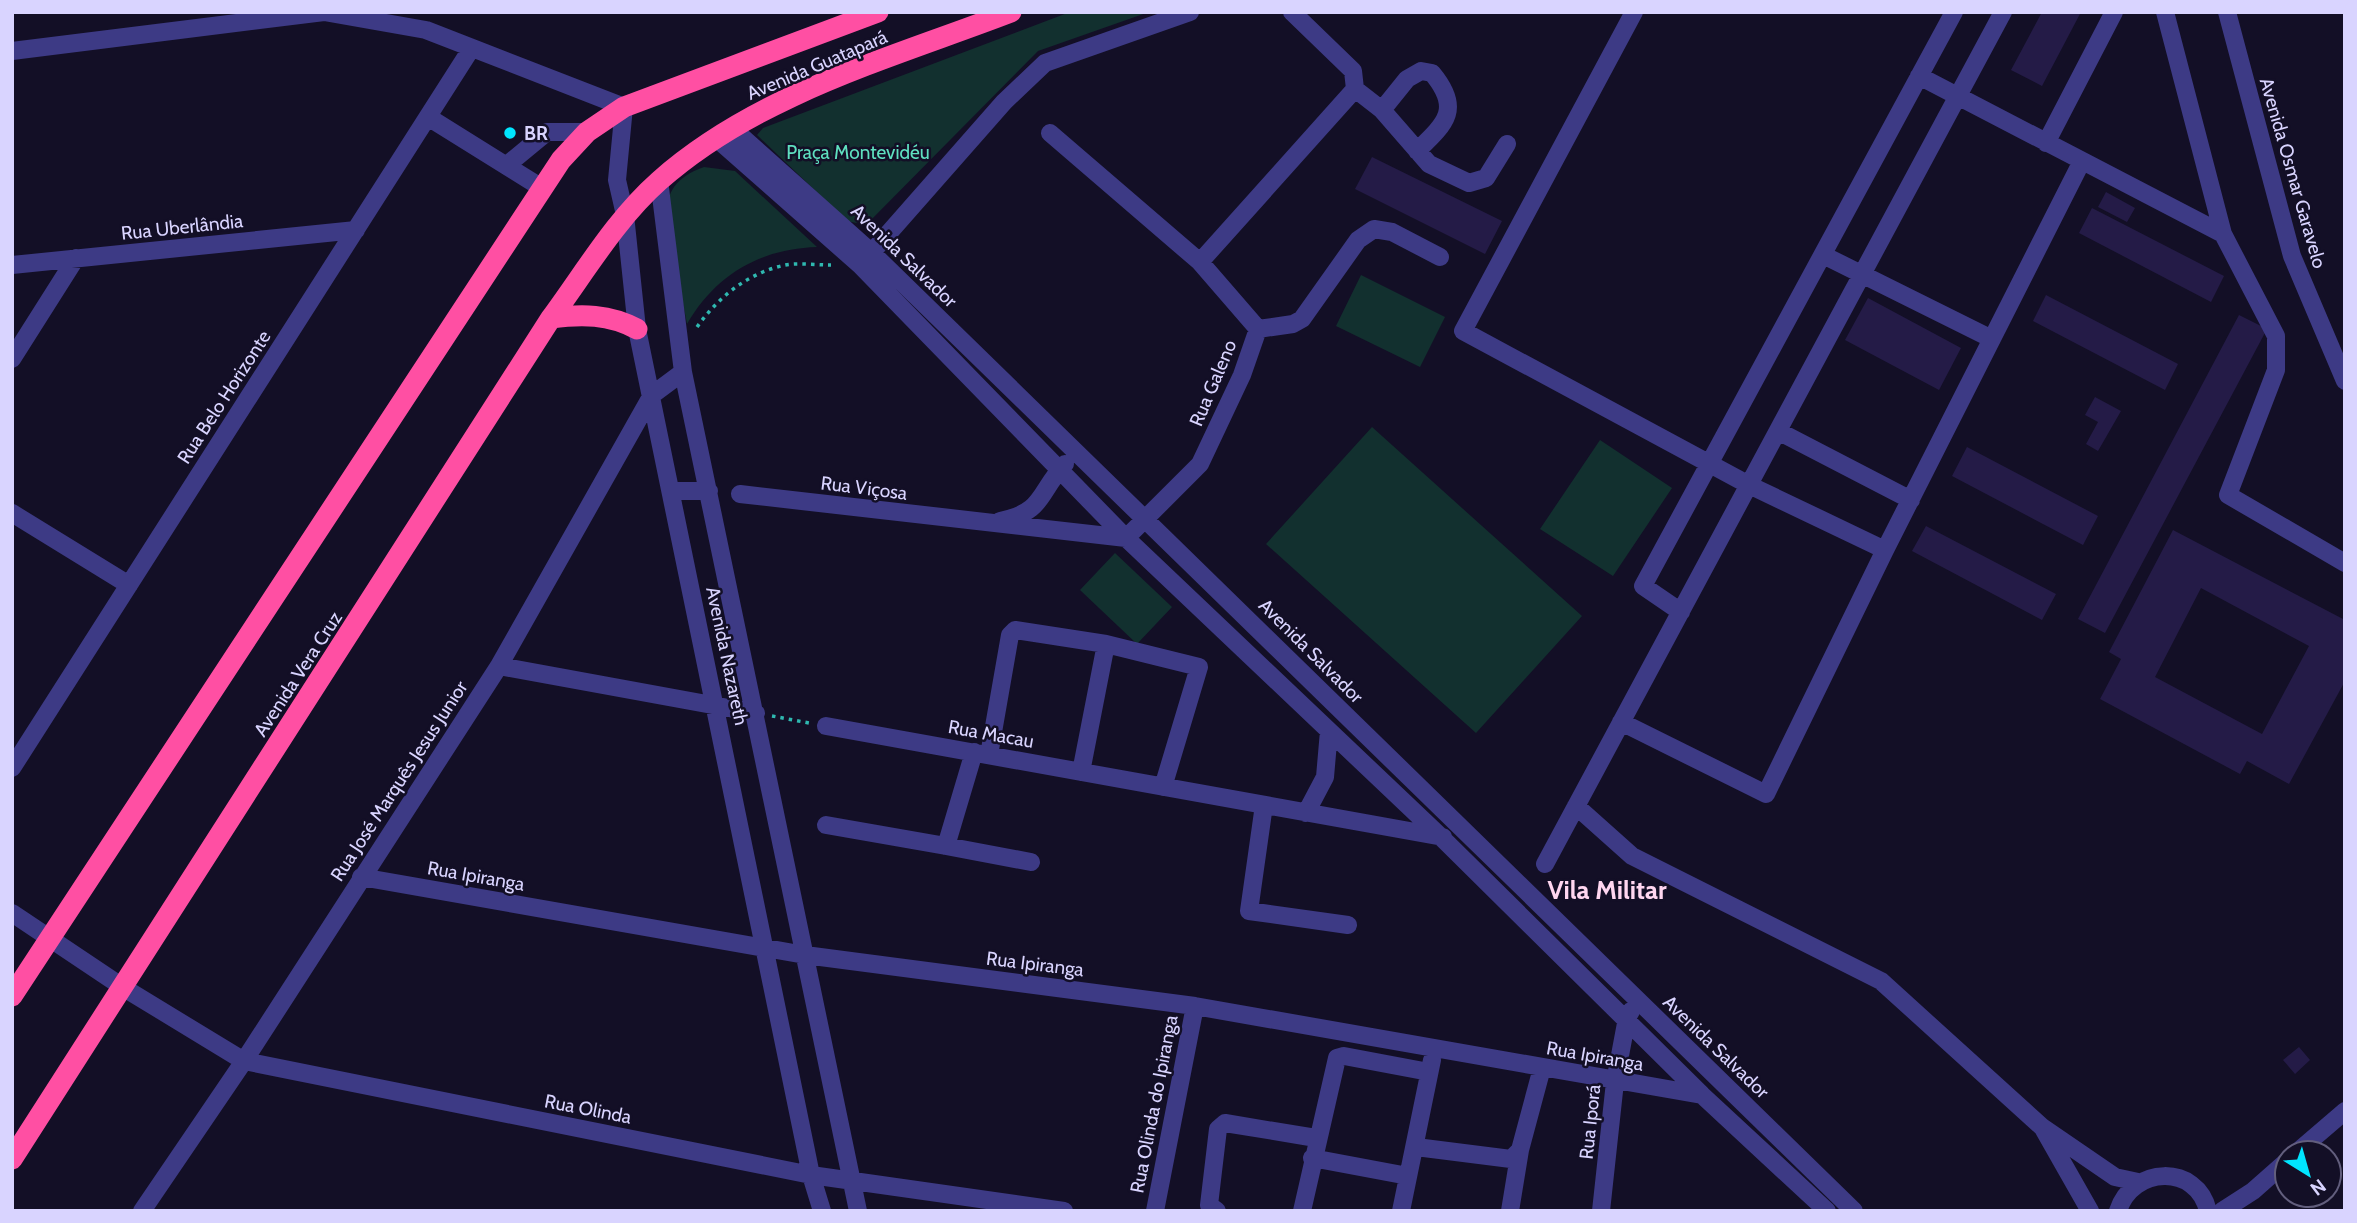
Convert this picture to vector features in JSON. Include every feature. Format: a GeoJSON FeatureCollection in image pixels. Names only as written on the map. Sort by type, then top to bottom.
{"type":"FeatureCollection","features":[{"type":"Feature","properties":{"kind":"highway","name":"Avenida Guatapará"},"geometry":{"type":"LineString","coordinates":[[624,107],[878,12]]}},
{"type":"Feature","properties":{"kind":"highway","name":"Avenida Guatapará"},"geometry":{"type":"LineString","coordinates":[[625,215],[659,180],[724,133],[785,100],[986,17],[1011,12]]}},
{"type":"Feature","properties":{"kind":"highway"},"geometry":{"type":"LineString","coordinates":[[12,996],[542,188],[587,132],[624,107]]}},
{"type":"Feature","properties":{"kind":"highway","name":"Avenida Vera Cruz"},"geometry":{"type":"LineString","coordinates":[[12,1159],[551,318],[625,215]]}},
{"type":"Feature","properties":{"kind":"highway"},"geometry":{"type":"LineString","coordinates":[[551,318],[595,316],[620,320],[637,329]]}},
{"type":"Feature","properties":{"kind":"street"},"geometry":{"type":"LineString","coordinates":[[12,51],[324,12],[426,30],[624,107]]}},
{"type":"Feature","properties":{"kind":"street"},"geometry":{"type":"LineString","coordinates":[[866,259],[1004,102],[1045,64],[1190,12]]}},
{"type":"Feature","properties":{"kind":"street"},"geometry":{"type":"LineString","coordinates":[[1292,12],[1353,71],[1355,89],[1382,110],[1429,164],[1469,183],[1486,178],[1507,144]]}},
{"type":"Feature","properties":{"kind":"street"},"geometry":{"type":"LineString","coordinates":[[1634,12],[1463,331],[1749,485],[1885,550]]}},
{"type":"Feature","properties":{"kind":"street"},"geometry":{"type":"LineString","coordinates":[[1681,612],[1643,586],[1712,464],[1954,12]]}},
{"type":"Feature","properties":{"kind":"street"},"geometry":{"type":"LineString","coordinates":[[1545,864],[2003,12]]}},
{"type":"Feature","properties":{"kind":"street"},"geometry":{"type":"LineString","coordinates":[[2046,143],[2113,12]]}},
{"type":"Feature","properties":{"kind":"street"},"geometry":{"type":"LineString","coordinates":[[2165,12],[2223,234],[2276,336],[2276,370],[2228,495],[2345,563]]}},
{"type":"Feature","properties":{"kind":"street","name":"Avenida Osmar Garavelo"},"geometry":{"type":"LineString","coordinates":[[2227,12],[2292,256],[2345,381]]}},
{"type":"Feature","properties":{"kind":"street","name":"Rua Belo Horizonte"},"geometry":{"type":"LineString","coordinates":[[12,768],[471,49]]}},
{"type":"Feature","properties":{"kind":"street"},"geometry":{"type":"LineString","coordinates":[[1382,110],[1406,79],[1420,71],[1432,73],[1450,102],[1449,114],[1417,151]]}},
{"type":"Feature","properties":{"kind":"street"},"geometry":{"type":"LineString","coordinates":[[1919,76],[2223,234]]}},
{"type":"Feature","properties":{"kind":"street"},"geometry":{"type":"LineString","coordinates":[[1200,262],[1355,89]]}},
{"type":"Feature","properties":{"kind":"street","name":"Avenida Nazareth"},"geometry":{"type":"LineString","coordinates":[[624,107],[617,180],[625,215],[637,329],[811,1175],[822,1211]]}},
{"type":"Feature","properties":{"kind":"street"},"geometry":{"type":"LineString","coordinates":[[428,117],[542,188]]}},
{"type":"Feature","properties":{"kind":"street"},"geometry":{"type":"LineString","coordinates":[[507,165],[547,132],[587,132]]}},
{"type":"Feature","properties":{"kind":"street"},"geometry":{"type":"LineString","coordinates":[[547,132],[572,148]]}},
{"type":"Feature","properties":{"kind":"street","name":"Avenida Salvador"},"geometry":{"type":"LineString","coordinates":[[724,133],[866,259],[1145,517],[1854,1211]]}},
{"type":"Feature","properties":{"kind":"street","name":"Rua Galeno"},"geometry":{"type":"LineString","coordinates":[[1050,133],[1200,262],[1258,329],[1242,375],[1199,464],[1126,538]]}},
{"type":"Feature","properties":{"kind":"street"},"geometry":{"type":"LineString","coordinates":[[1620,722],[1766,794],[1885,550],[2082,162]]}},
{"type":"Feature","properties":{"kind":"street","name":"Avenida Nazareth"},"geometry":{"type":"LineString","coordinates":[[659,180],[683,372],[858,1211]]}},
{"type":"Feature","properties":{"kind":"street"},"geometry":{"type":"LineString","coordinates":[[1258,329],[1293,324],[1302,318],[1358,240],[1374,229],[1392,232],[1440,257]]}},
{"type":"Feature","properties":{"kind":"street","name":"Rua Uberlândia"},"geometry":{"type":"LineString","coordinates":[[12,265],[356,230]]}},
{"type":"Feature","properties":{"kind":"street"},"geometry":{"type":"LineString","coordinates":[[1824,255],[1992,339]]}},
{"type":"Feature","properties":{"kind":"street"},"geometry":{"type":"LineString","coordinates":[[12,359],[76,258]]}},
{"type":"Feature","properties":{"kind":"street","name":"Avenida Salvador"},"geometry":{"type":"LineString","coordinates":[[866,259],[1058,471],[1441,837],[1702,1095],[1827,1211]]}},
{"type":"Feature","properties":{"kind":"street","name":"Rua José Marquês Jesus Junior"},"geometry":{"type":"LineString","coordinates":[[142,1211],[244,1061],[499,666],[652,395],[683,372]]}},
{"type":"Feature","properties":{"kind":"street"},"geometry":{"type":"LineString","coordinates":[[1778,431],[1911,500]]}},
{"type":"Feature","properties":{"kind":"street","name":"Rua Viçosa"},"geometry":{"type":"LineString","coordinates":[[982,524],[1023,516],[1042,498],[1058,471],[1076,453]]}},
{"type":"Feature","properties":{"kind":"street"},"geometry":{"type":"LineString","coordinates":[[671,491],[709,491]]}},
{"type":"Feature","properties":{"kind":"street","name":"Rua Viçosa"},"geometry":{"type":"LineString","coordinates":[[740,494],[982,524],[1126,538]]}},
{"type":"Feature","properties":{"kind":"street"},"geometry":{"type":"LineString","coordinates":[[12,513],[129,585]]}},
{"type":"Feature","properties":{"kind":"street"},"geometry":{"type":"LineString","coordinates":[[946,846],[982,754],[1010,635],[1015,630],[1105,644],[1199,667],[1163,787]]}},
{"type":"Feature","properties":{"kind":"street"},"geometry":{"type":"LineString","coordinates":[[1081,772],[1105,644]]}},
{"type":"Feature","properties":{"kind":"street"},"geometry":{"type":"LineString","coordinates":[[499,666],[756,713]]}},
{"type":"Feature","properties":{"kind":"street","name":"Rua Macau"},"geometry":{"type":"LineString","coordinates":[[826,726],[1475,842]]}},
{"type":"Feature","properties":{"kind":"street"},"geometry":{"type":"LineString","coordinates":[[1306,813],[1325,777],[1329,731]]}},
{"type":"Feature","properties":{"kind":"street"},"geometry":{"type":"LineString","coordinates":[[1264,805],[1249,911],[1348,925]]}},
{"type":"Feature","properties":{"kind":"street"},"geometry":{"type":"LineString","coordinates":[[1576,806],[1632,856],[1881,981],[2042,1127],[2115,1177],[2138,1182]]}},
{"type":"Feature","properties":{"kind":"street"},"geometry":{"type":"LineString","coordinates":[[826,825],[1031,862]]}},
{"type":"Feature","properties":{"kind":"street","name":"Rua Ipiranga"},"geometry":{"type":"LineString","coordinates":[[362,877],[765,949],[1195,1006],[1615,1082],[1702,1095]]}},
{"type":"Feature","properties":{"kind":"street","name":"Rua Olinda"},"geometry":{"type":"LineString","coordinates":[[12,913],[124,988],[244,1061],[811,1175],[1064,1211]]}},
{"type":"Feature","properties":{"kind":"street","name":"Rua Iporá"},"geometry":{"type":"LineString","coordinates":[[1601,1211],[1615,1082],[1627,1018],[1637,999]]}},
{"type":"Feature","properties":{"kind":"street","name":"Rua Olinda do Ipiranga"},"geometry":{"type":"LineString","coordinates":[[1155,1211],[1195,1006]]}},
{"type":"Feature","properties":{"kind":"street"},"geometry":{"type":"LineString","coordinates":[[1401,1211],[1434,1049]]}},
{"type":"Feature","properties":{"kind":"street"},"geometry":{"type":"LineString","coordinates":[[1301,1211],[1316,1138],[1337,1058],[1344,1056],[1429,1072]]}},
{"type":"Feature","properties":{"kind":"street"},"geometry":{"type":"LineString","coordinates":[[1510,1211],[1520,1150],[1542,1068]]}},
{"type":"Feature","properties":{"kind":"street"},"geometry":{"type":"LineString","coordinates":[[2312,1139],[2345,1111]]}},
{"type":"Feature","properties":{"kind":"street"},"geometry":{"type":"LineString","coordinates":[[1217,1211],[1209,1205],[1218,1129],[1225,1124],[1316,1138]]}},
{"type":"Feature","properties":{"kind":"street"},"geometry":{"type":"LineString","coordinates":[[2042,1127],[2090,1211]]}},
{"type":"Feature","properties":{"kind":"street"},"geometry":{"type":"LineString","coordinates":[[1416,1147],[1511,1159],[1520,1150]]}},
{"type":"Feature","properties":{"kind":"street"},"geometry":{"type":"LineString","coordinates":[[1312,1158],[1408,1176]]}},
{"type":"Feature","properties":{"kind":"street"},"geometry":{"type":"LineString","coordinates":[[2222,1211],[2253,1191],[2273,1173]]}},
{"type":"Feature","properties":{"kind":"street"},"geometry":{"type":"LineString","coordinates":[[2118,1211],[2126,1193],[2138,1182],[2153,1176],[2169,1175],[2184,1180],[2197,1189],[2208,1211]]}},
{"type":"Feature","properties":{"kind":"path"},"geometry":{"type":"LineString","coordinates":[[679,351],[713,304],[747,279],[782,265],[866,259]]}},
{"type":"Feature","properties":{"kind":"path"},"geometry":{"type":"LineString","coordinates":[[756,713],[826,726]]}},
{"type":"Feature","properties":{"kind":"green space","name":"Praça Montevidéu"},"geometry":{"type":"Polygon","coordinates":[[[1070,12],[1149,12],[1038,51],[866,225],[847,221],[757,135],[763,128],[1070,12]]]}},
{"type":"Feature","properties":{"kind":"green space"},"geometry":{"type":"Polygon","coordinates":[[[704,167],[735,171],[817,247],[777,253],[742,268],[712,291],[687,324],[668,229],[668,204],[678,183],[688,174],[704,167]]]}},
{"type":"Feature","properties":{"kind":"green space"},"geometry":{"type":"Polygon","coordinates":[[[1361,275],[1445,317],[1420,367],[1336,326],[1361,275]]]}},
{"type":"Feature","properties":{"kind":"green space"},"geometry":{"type":"Polygon","coordinates":[[[1372,427],[1582,616],[1476,733],[1266,544],[1372,427]]]}},
{"type":"Feature","properties":{"kind":"green space"},"geometry":{"type":"Polygon","coordinates":[[[1600,440],[1672,488],[1613,576],[1540,529],[1600,440]]]}},
{"type":"Feature","properties":{"kind":"green space"},"geometry":{"type":"Polygon","coordinates":[[[1115,553],[1172,607],[1137,644],[1080,590],[1115,553]]]}},
{"type":"Feature","properties":{"kind":"building"},"geometry":{"type":"Polygon","coordinates":[[[2042,12],[2081,12],[2042,86],[2011,70],[2042,12]]]}},
{"type":"Feature","properties":{"kind":"building"},"geometry":{"type":"Polygon","coordinates":[[[1372,157],[1502,221],[1485,254],[1355,189],[1372,157]]]}},
{"type":"Feature","properties":{"kind":"building"},"geometry":{"type":"Polygon","coordinates":[[[2106,192],[2135,208],[2127,222],[2098,207],[2106,192]]]}},
{"type":"Feature","properties":{"kind":"building"},"geometry":{"type":"Polygon","coordinates":[[[2092,208],[2224,276],[2211,302],[2079,233],[2092,208]]]}},
{"type":"Feature","properties":{"kind":"building"},"geometry":{"type":"Polygon","coordinates":[[[2046,295],[2178,364],[2165,390],[2033,321],[2046,295]]]}},
{"type":"Feature","properties":{"kind":"building"},"geometry":{"type":"Polygon","coordinates":[[[1868,298],[1961,348],[1939,390],[1845,340],[1868,298]]]}},
{"type":"Feature","properties":{"kind":"building"},"geometry":{"type":"Polygon","coordinates":[[[2239,315],[2267,329],[2105,633],[2078,619],[2239,315]]]}},
{"type":"Feature","properties":{"kind":"building"},"geometry":{"type":"Polygon","coordinates":[[[2095,397],[2121,411],[2098,451],[2086,444],[2098,422],[2085,415],[2095,397]]]}},
{"type":"Feature","properties":{"kind":"building"},"geometry":{"type":"Polygon","coordinates":[[[1967,447],[2098,516],[2083,545],[1952,476],[1967,447]]]}},
{"type":"Feature","properties":{"kind":"building"},"geometry":{"type":"Polygon","coordinates":[[[1926,526],[2056,594],[2042,620],[1912,551],[1926,526]]]}},
{"type":"Feature","properties":{"kind":"building"},"geometry":{"type":"Polygon","coordinates":[[[2173,530],[2345,620],[2345,681],[2289,784],[2247,761],[2240,774],[2100,699],[2121,659],[2109,652],[2173,530]],[[2201,588],[2155,677],[2262,734],[2309,646],[2201,588]]]}},
{"type":"Feature","properties":{"kind":"building"},"geometry":{"type":"Polygon","coordinates":[[[2299,1047],[2310,1060],[2295,1074],[2283,1060],[2299,1047]]]}},
{"type":"Feature","properties":{"kind":"place","name":"BR"},"geometry":{"type":"Point","coordinates":[510,133]}},
{"type":"Feature","properties":{"kind":"district","name":"Vila Militar"},"geometry":{"type":"Point","coordinates":[1607,890]}}]}
